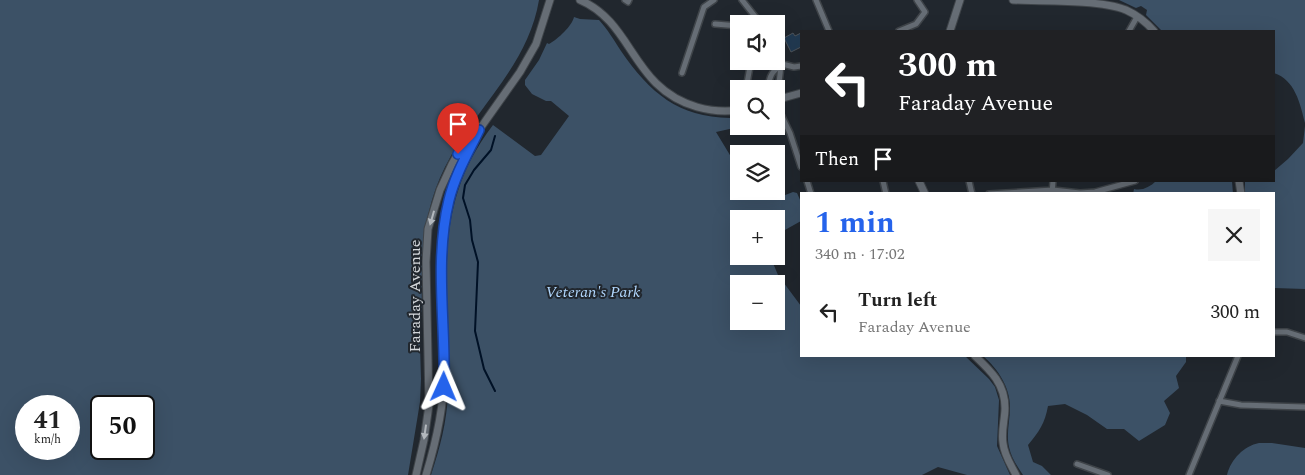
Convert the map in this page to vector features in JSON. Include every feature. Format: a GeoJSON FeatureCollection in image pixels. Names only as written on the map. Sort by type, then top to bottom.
{"type":"FeatureCollection","features":[{"type":"Feature","properties":{"kind":"main road","name":"Faraday Avenue"},"geometry":{"type":"LineString","coordinates":[[426,475],[438,430],[443,401],[442,258],[445,220],[454,184],[479,130],[505,95],[530,56],[542,28],[550,0]]}},
{"type":"Feature","properties":{"kind":"main road"},"geometry":{"type":"LineString","coordinates":[[580,0],[598,9],[608,19],[644,71],[662,90],[686,104],[707,110],[730,112]]}},
{"type":"Feature","properties":{"kind":"main road"},"geometry":{"type":"LineString","coordinates":[[950,30],[960,0]]}},
{"type":"Feature","properties":{"kind":"main road"},"geometry":{"type":"LineString","coordinates":[[1013,0],[1106,4],[1126,10],[1137,16],[1153,30]]}},
{"type":"Feature","properties":{"kind":"main road"},"geometry":{"type":"LineString","coordinates":[[785,97],[800,93]]}},
{"type":"Feature","properties":{"kind":"main road","name":"Faraday Avenue"},"geometry":{"type":"LineString","coordinates":[[416,475],[424,440],[428,405],[426,262],[428,229],[440,190],[452,164],[464,143],[479,130]]}},
{"type":"Feature","properties":{"kind":"main road"},"geometry":{"type":"LineString","coordinates":[[975,357],[993,374],[1003,391],[1005,407],[1002,443],[1007,460],[1016,475]]}},
{"type":"Feature","properties":{"kind":"street"},"geometry":{"type":"LineString","coordinates":[[682,73],[704,7],[714,0]]}},
{"type":"Feature","properties":{"kind":"street"},"geometry":{"type":"LineString","coordinates":[[742,0],[754,15]]}},
{"type":"Feature","properties":{"kind":"street"},"geometry":{"type":"LineString","coordinates":[[816,0],[829,30]]}},
{"type":"Feature","properties":{"kind":"street"},"geometry":{"type":"LineString","coordinates":[[901,30],[916,24],[925,12],[917,0]]}},
{"type":"Feature","properties":{"kind":"street"},"geometry":{"type":"LineString","coordinates":[[1130,30],[1137,16]]}},
{"type":"Feature","properties":{"kind":"street"},"geometry":{"type":"LineString","coordinates":[[715,24],[730,25]]}},
{"type":"Feature","properties":{"kind":"street"},"geometry":{"type":"LineString","coordinates":[[785,65],[800,66]]}},
{"type":"Feature","properties":{"kind":"street"},"geometry":{"type":"LineString","coordinates":[[785,121],[800,164]]}},
{"type":"Feature","properties":{"kind":"street"},"geometry":{"type":"LineString","coordinates":[[1095,192],[1131,182]]}},
{"type":"Feature","properties":{"kind":"street"},"geometry":{"type":"LineString","coordinates":[[1275,332],[1287,332],[1305,338]]}},
{"type":"Feature","properties":{"kind":"street"},"geometry":{"type":"LineString","coordinates":[[1190,475],[1238,357]]}},
{"type":"Feature","properties":{"kind":"street"},"geometry":{"type":"LineString","coordinates":[[1219,401],[1242,405],[1305,408]]}},
{"type":"Feature","properties":{"kind":"street"},"geometry":{"type":"LineString","coordinates":[[1077,464],[1108,475]]}},
{"type":"Feature","properties":{"kind":"green space"},"geometry":{"type":"Polygon","coordinates":[[[0,0],[539,0],[533,24],[524,46],[499,87],[457,146],[445,167],[431,203],[424,240],[422,316],[419,313],[420,402],[408,475],[0,475],[0,0]]]}},
{"type":"Feature","properties":{"kind":"green space"},"geometry":{"type":"Polygon","coordinates":[[[1119,0],[1305,0],[1305,123],[1296,93],[1287,81],[1275,73],[1275,30],[1161,30],[1146,15],[1147,10],[1141,6],[1136,8],[1119,0]]]}},
{"type":"Feature","properties":{"kind":"green space","name":"Veteran's Park"},"geometry":{"type":"Polygon","coordinates":[[[574,17],[599,20],[643,79],[667,100],[695,113],[712,117],[730,118],[730,129],[716,132],[730,155],[730,200],[785,200],[785,195],[793,192],[797,193],[800,200],[800,222],[785,230],[785,210],[730,210],[730,265],[774,265],[778,275],[730,275],[730,330],[785,330],[785,284],[800,305],[800,357],[966,357],[995,387],[999,400],[997,446],[1010,475],[967,475],[938,467],[922,475],[431,475],[443,434],[446,414],[449,357],[447,254],[458,190],[472,157],[493,125],[535,156],[541,155],[569,116],[551,101],[546,101],[532,94],[525,85],[525,80],[539,60],[547,43],[549,44],[568,28],[574,17]]]}},
{"type":"Feature","properties":{"kind":"green space"},"geometry":{"type":"Polygon","coordinates":[[[1305,126],[1305,289],[1275,288],[1275,192],[1245,192],[1245,182],[1275,182],[1275,170],[1303,143],[1305,126]]]}},
{"type":"Feature","properties":{"kind":"green space"},"geometry":{"type":"Polygon","coordinates":[[[1155,182],[1232,182],[1233,192],[1133,192],[1134,189],[1146,188],[1155,182]]]}},
{"type":"Feature","properties":{"kind":"green space"},"geometry":{"type":"Polygon","coordinates":[[[984,357],[1186,357],[1186,362],[1176,376],[1179,388],[1164,401],[1170,413],[1165,425],[1139,441],[1124,429],[1107,429],[1087,415],[1065,404],[1048,406],[1041,427],[1028,445],[1033,462],[1042,466],[1051,475],[1023,475],[1013,458],[1008,442],[1010,407],[1008,392],[994,367],[984,357]]]}},
{"type":"Feature","properties":{"kind":"green space"},"geometry":{"type":"Polygon","coordinates":[[[1259,443],[1305,448],[1305,475],[1227,475],[1235,459],[1243,450],[1259,443]]]}},
{"type":"Feature","properties":{"kind":"building"},"geometry":{"type":"Polygon","coordinates":[[[793,33],[795,36],[800,34],[800,48],[791,52],[785,37],[793,33]]]}},
{"type":"Feature","properties":{"kind":"waterway"},"geometry":{"type":"LineString","coordinates":[[495,136],[491,150],[474,170],[465,185],[463,198],[470,220],[472,240],[478,262],[475,331],[484,369],[495,391]]}},
{"type":"Feature","properties":{"kind":"route"},"geometry":{"type":"LineString","coordinates":[[444,387],[442,239],[449,199],[454,184],[479,130],[464,143],[458,154]]}}]}
